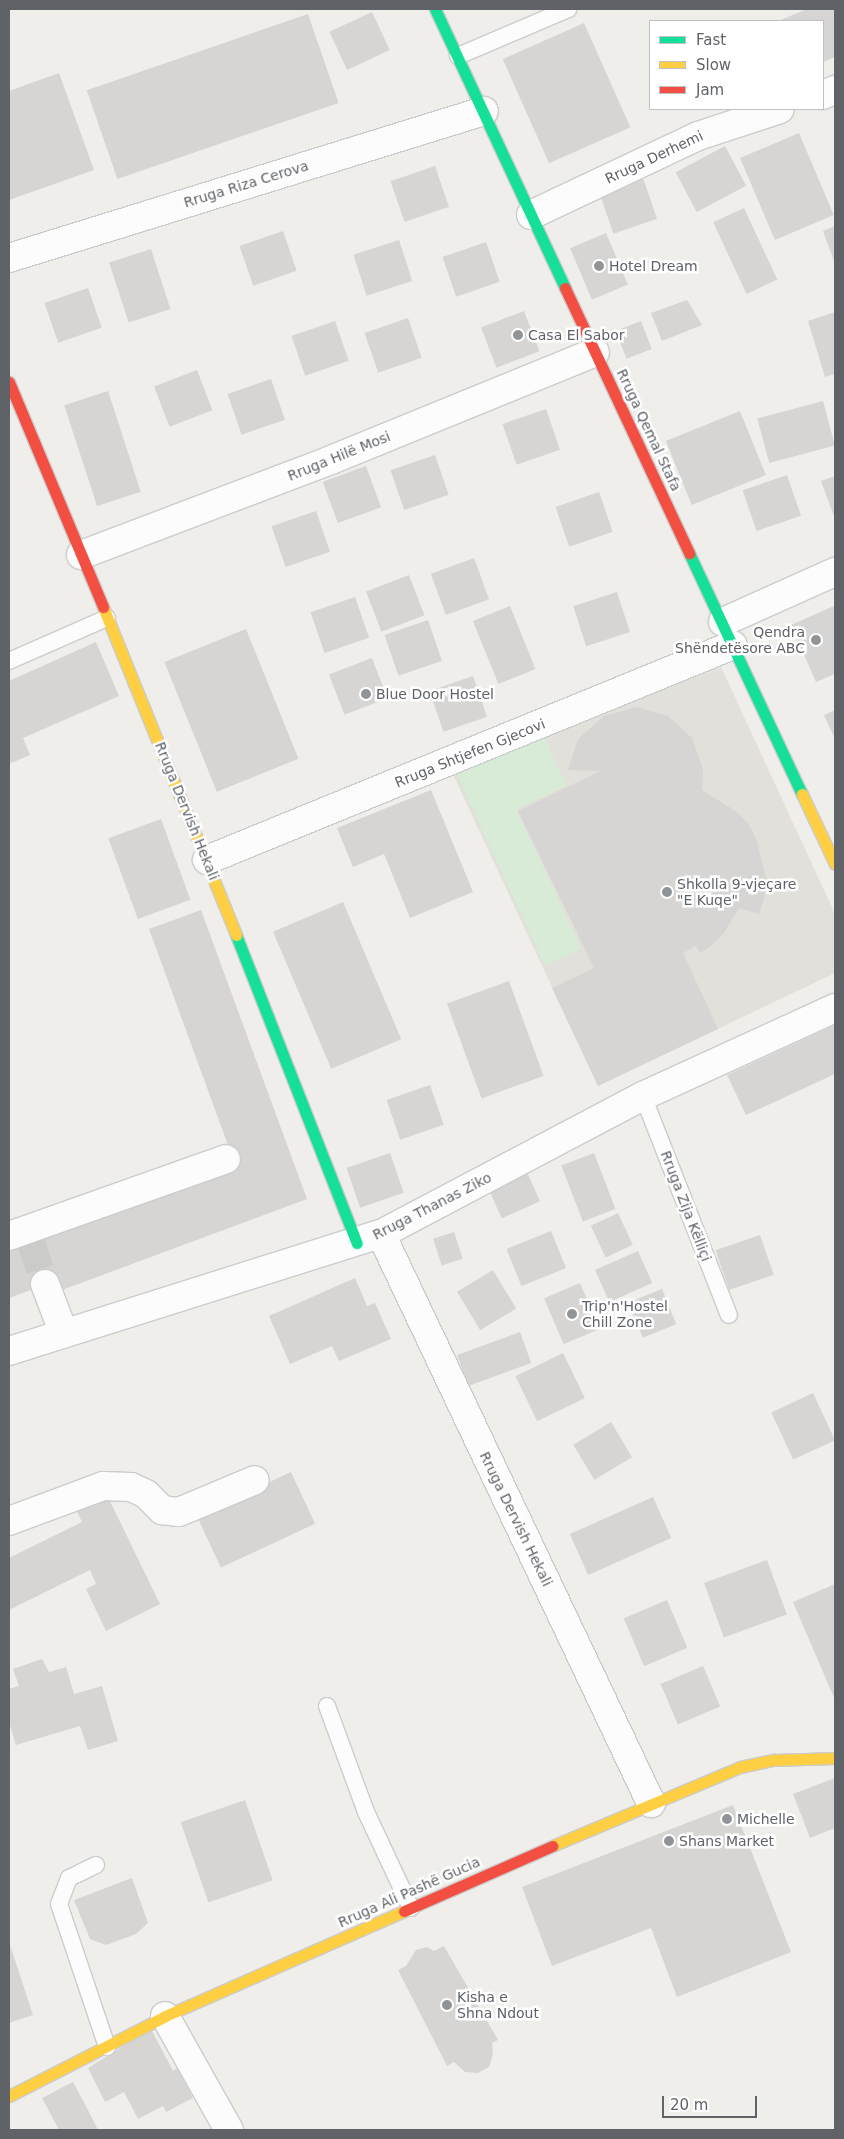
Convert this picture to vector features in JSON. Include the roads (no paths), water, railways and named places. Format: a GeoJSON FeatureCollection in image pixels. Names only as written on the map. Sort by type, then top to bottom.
{"type":"FeatureCollection","features":[{"type":"Feature","properties":{"kind":"street","name":"Rruga Qemal Stafa"},"geometry":{"type":"LineString","coordinates":[[435,9],[835,864]]}},
{"type":"Feature","properties":{"kind":"street","name":"Rruga Derhemi"},"geometry":{"type":"LineString","coordinates":[[531,214],[698,136],[777,110]]}},
{"type":"Feature","properties":{"kind":"street","name":"Rruga Riza Cerova"},"geometry":{"type":"LineString","coordinates":[[9,258],[484,111]]}},
{"type":"Feature","properties":{"kind":"street","name":"Rruga Hilë Mosi"},"geometry":{"type":"LineString","coordinates":[[81,555],[331,460],[595,352]]}},
{"type":"Feature","properties":{"kind":"street","name":"Rruga Dervish Hekali"},"geometry":{"type":"LineString","coordinates":[[9,382],[207,860],[369,1238],[651,1803]]}},
{"type":"Feature","properties":{"kind":"street","name":"Rruga Shtjefen Gjecovi"},"geometry":{"type":"LineString","coordinates":[[207,860],[728,634],[835,572]]}},
{"type":"Feature","properties":{"kind":"street","name":"Rruga Thanas Ziko"},"geometry":{"type":"LineString","coordinates":[[9,1351],[369,1238],[643,1096],[835,1008]]}},
{"type":"Feature","properties":{"kind":"street"},"geometry":{"type":"LineString","coordinates":[[18,1230],[226,1159]]}},
{"type":"Feature","properties":{"kind":"street"},"geometry":{"type":"LineString","coordinates":[[45,1284],[64,1334]]}},
{"type":"Feature","properties":{"kind":"street"},"geometry":{"type":"LineString","coordinates":[[9,1521],[103,1486],[131,1487],[146,1494],[162,1510],[179,1512],[255,1480]]}},
{"type":"Feature","properties":{"kind":"street","name":"Rruga Ali Pashë Gucia"},"geometry":{"type":"LineString","coordinates":[[9,2096],[165,2016],[651,1803],[740,1767],[774,1760],[835,1758]]}},
{"type":"Feature","properties":{"kind":"street"},"geometry":{"type":"LineString","coordinates":[[165,2016],[229,2130]]}},
{"type":"Feature","properties":{"kind":"lane"},"geometry":{"type":"LineString","coordinates":[[458,56],[568,9]]}},
{"type":"Feature","properties":{"kind":"lane"},"geometry":{"type":"LineString","coordinates":[[9,660],[107,618]]}},
{"type":"Feature","properties":{"kind":"lane","name":"Rruga Zija Këlliçi"},"geometry":{"type":"LineString","coordinates":[[643,1096],[728,1316]]}},
{"type":"Feature","properties":{"kind":"lane"},"geometry":{"type":"LineString","coordinates":[[327,1706],[366,1812],[410,1908]]}},
{"type":"Feature","properties":{"kind":"lane"},"geometry":{"type":"LineString","coordinates":[[96,1865],[70,1878],[59,1904],[107,2047]]}},
{"type":"Feature","properties":{"kind":"tunnel"},"geometry":{"type":"LineString","coordinates":[[31,1243],[45,1284]]}},
{"type":"Feature","properties":{"kind":"place","name":"Hotel Dream"},"geometry":{"type":"Point","coordinates":[599,266]}},
{"type":"Feature","properties":{"kind":"place","name":"Casa El Sabor"},"geometry":{"type":"Point","coordinates":[518,335]}},
{"type":"Feature","properties":{"kind":"place","name":"Qendra Shëndetësore ABC"},"geometry":{"type":"Point","coordinates":[816,640]}},
{"type":"Feature","properties":{"kind":"place","name":"Blue Door Hostel"},"geometry":{"type":"Point","coordinates":[366,694]}},
{"type":"Feature","properties":{"kind":"place","name":"Shkolla 9-vjeçare \"E Kuqe\""},"geometry":{"type":"Point","coordinates":[667,892]}},
{"type":"Feature","properties":{"kind":"place","name":"Trip'n'Hostel Chill Zone"},"geometry":{"type":"Point","coordinates":[572,1314]}},
{"type":"Feature","properties":{"kind":"place","name":"Michelle"},"geometry":{"type":"Point","coordinates":[727,1819]}},
{"type":"Feature","properties":{"kind":"place","name":"Shans Market"},"geometry":{"type":"Point","coordinates":[669,1841]}},
{"type":"Feature","properties":{"kind":"place","name":"Kisha e Shna Ndout"},"geometry":{"type":"Point","coordinates":[447,2005]}}]}
